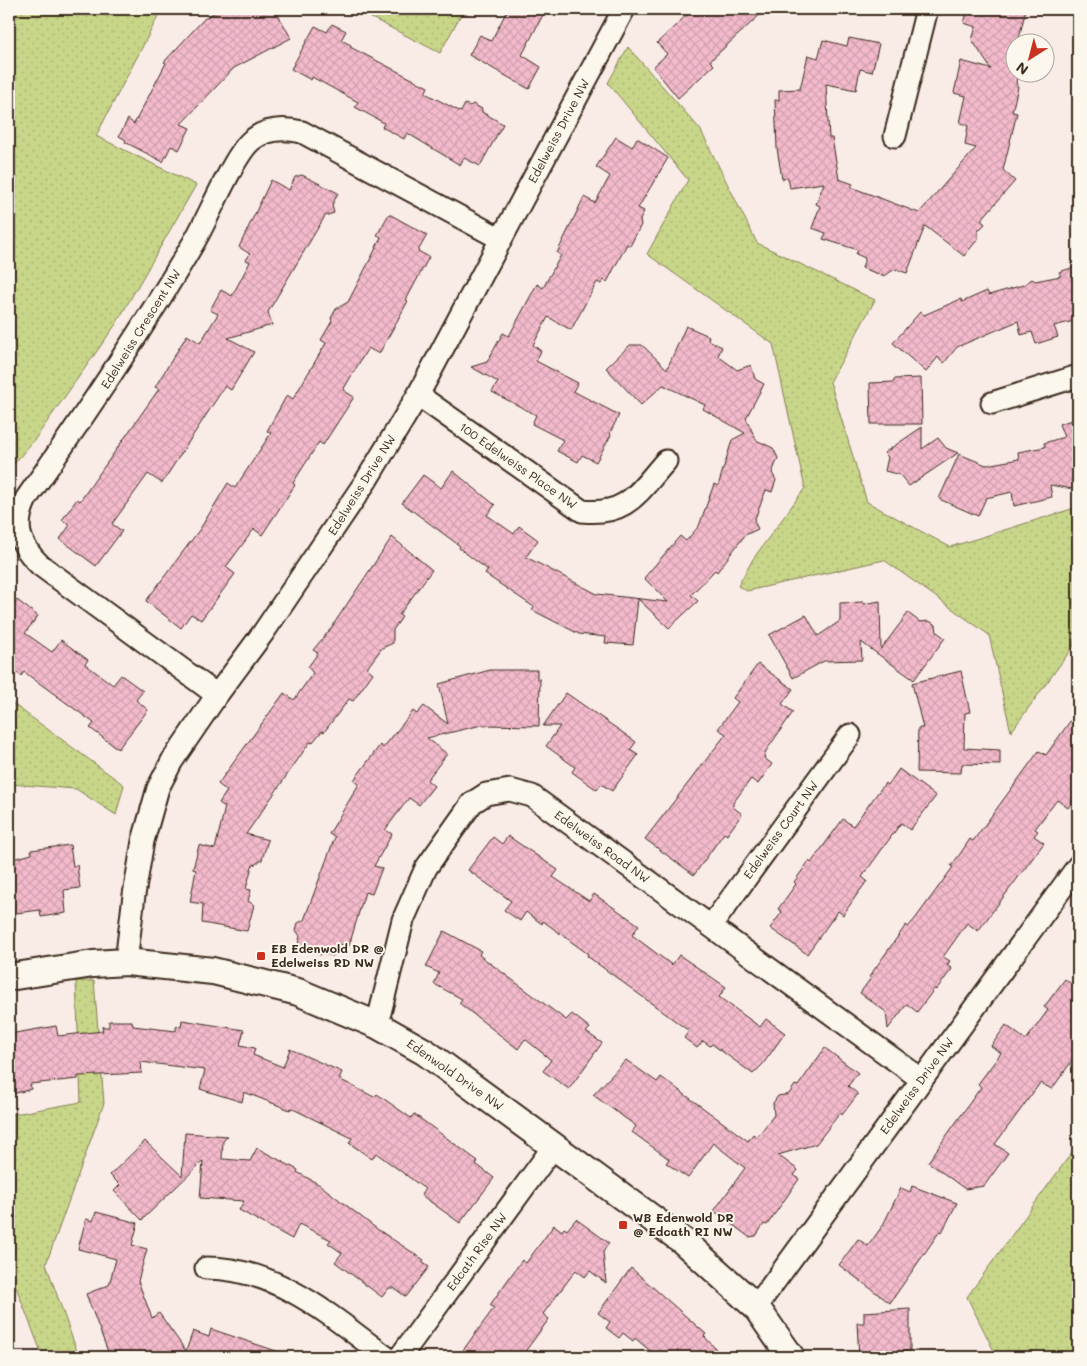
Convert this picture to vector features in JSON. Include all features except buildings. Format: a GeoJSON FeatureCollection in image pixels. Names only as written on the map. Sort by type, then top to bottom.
{"type":"FeatureCollection","features":[{"type":"Feature","properties":{"kind":"street","name":"Edelweiss Drive NW"},"geometry":{"type":"LineString","coordinates":[[126,962],[143,841],[158,788],[172,761],[366,481],[418,394],[624,9]]}},
{"type":"Feature","properties":{"kind":"street"},"geometry":{"type":"LineString","coordinates":[[895,136],[927,9]]}},
{"type":"Feature","properties":{"kind":"street","name":"Edelweiss Crescent NW"},"geometry":{"type":"LineString","coordinates":[[217,695],[40,565],[25,548],[18,524],[20,511],[26,499],[106,385],[148,320],[196,240],[241,153],[252,140],[268,132],[285,128],[302,132],[501,239]]}},
{"type":"Feature","properties":{"kind":"street"},"geometry":{"type":"LineString","coordinates":[[992,403],[1078,376]]}},
{"type":"Feature","properties":{"kind":"street","name":"100 Edelweiss Place NW"},"geometry":{"type":"LineString","coordinates":[[418,394],[582,511],[610,511],[625,506],[666,461]]}},
{"type":"Feature","properties":{"kind":"street","name":"Edelweiss Court NW"},"geometry":{"type":"LineString","coordinates":[[711,926],[850,735]]}},
{"type":"Feature","properties":{"kind":"street","name":"Edelweiss Road NW"},"geometry":{"type":"LineString","coordinates":[[377,1025],[403,920],[426,868],[472,803],[486,794],[510,790],[532,796],[921,1079]]}},
{"type":"Feature","properties":{"kind":"street","name":"Edelweiss Drive NW"},"geometry":{"type":"LineString","coordinates":[[756,1307],[1078,866]]}},
{"type":"Feature","properties":{"kind":"street","name":"Edenwold Drive NW"},"geometry":{"type":"LineString","coordinates":[[9,977],[93,964],[126,962],[213,971],[256,980],[306,995],[377,1025],[425,1052],[683,1241],[756,1307],[791,1357]]}},
{"type":"Feature","properties":{"kind":"street","name":"Edcath Rise NW"},"geometry":{"type":"LineString","coordinates":[[400,1357],[554,1146]]}},
{"type":"Feature","properties":{"kind":"street"},"geometry":{"type":"LineString","coordinates":[[206,1268],[230,1268],[257,1275],[289,1290],[322,1309],[386,1357]]}},
{"type":"Feature","properties":{"kind":"green space"},"geometry":{"type":"Polygon","coordinates":[[[9,9],[162,9],[96,136],[196,185],[116,324],[35,439],[9,470],[9,9]]]}},
{"type":"Feature","properties":{"kind":"green space"},"geometry":{"type":"Polygon","coordinates":[[[354,9],[464,9],[440,53],[354,9]]]}},
{"type":"Feature","properties":{"kind":"green space"},"geometry":{"type":"Polygon","coordinates":[[[628,47],[700,129],[757,243],[875,300],[830,382],[867,502],[950,547],[1078,507],[1078,640],[1011,732],[989,635],[884,560],[747,591],[738,586],[753,559],[805,488],[773,344],[647,254],[688,180],[608,83],[628,47]]]}},
{"type":"Feature","properties":{"kind":"green space"},"geometry":{"type":"Polygon","coordinates":[[[9,701],[124,785],[116,815],[76,789],[9,784],[9,701]]]}},
{"type":"Feature","properties":{"kind":"green space"},"geometry":{"type":"Polygon","coordinates":[[[76,981],[94,981],[104,1103],[46,1264],[79,1357],[43,1357],[9,1269],[9,1115],[81,1102],[76,981]]]}},
{"type":"Feature","properties":{"kind":"green space"},"geometry":{"type":"Polygon","coordinates":[[[1078,1144],[1078,1357],[997,1357],[967,1297],[1078,1144]]]}},
{"type":"Feature","properties":{"kind":"place","name":"EB Edenwold DR @ Edelweiss RD NW"},"geometry":{"type":"Point","coordinates":[261,956]}},
{"type":"Feature","properties":{"kind":"place","name":"WB Edenwold DR @ Edcath RI NW"},"geometry":{"type":"Point","coordinates":[623,1225]}}]}
